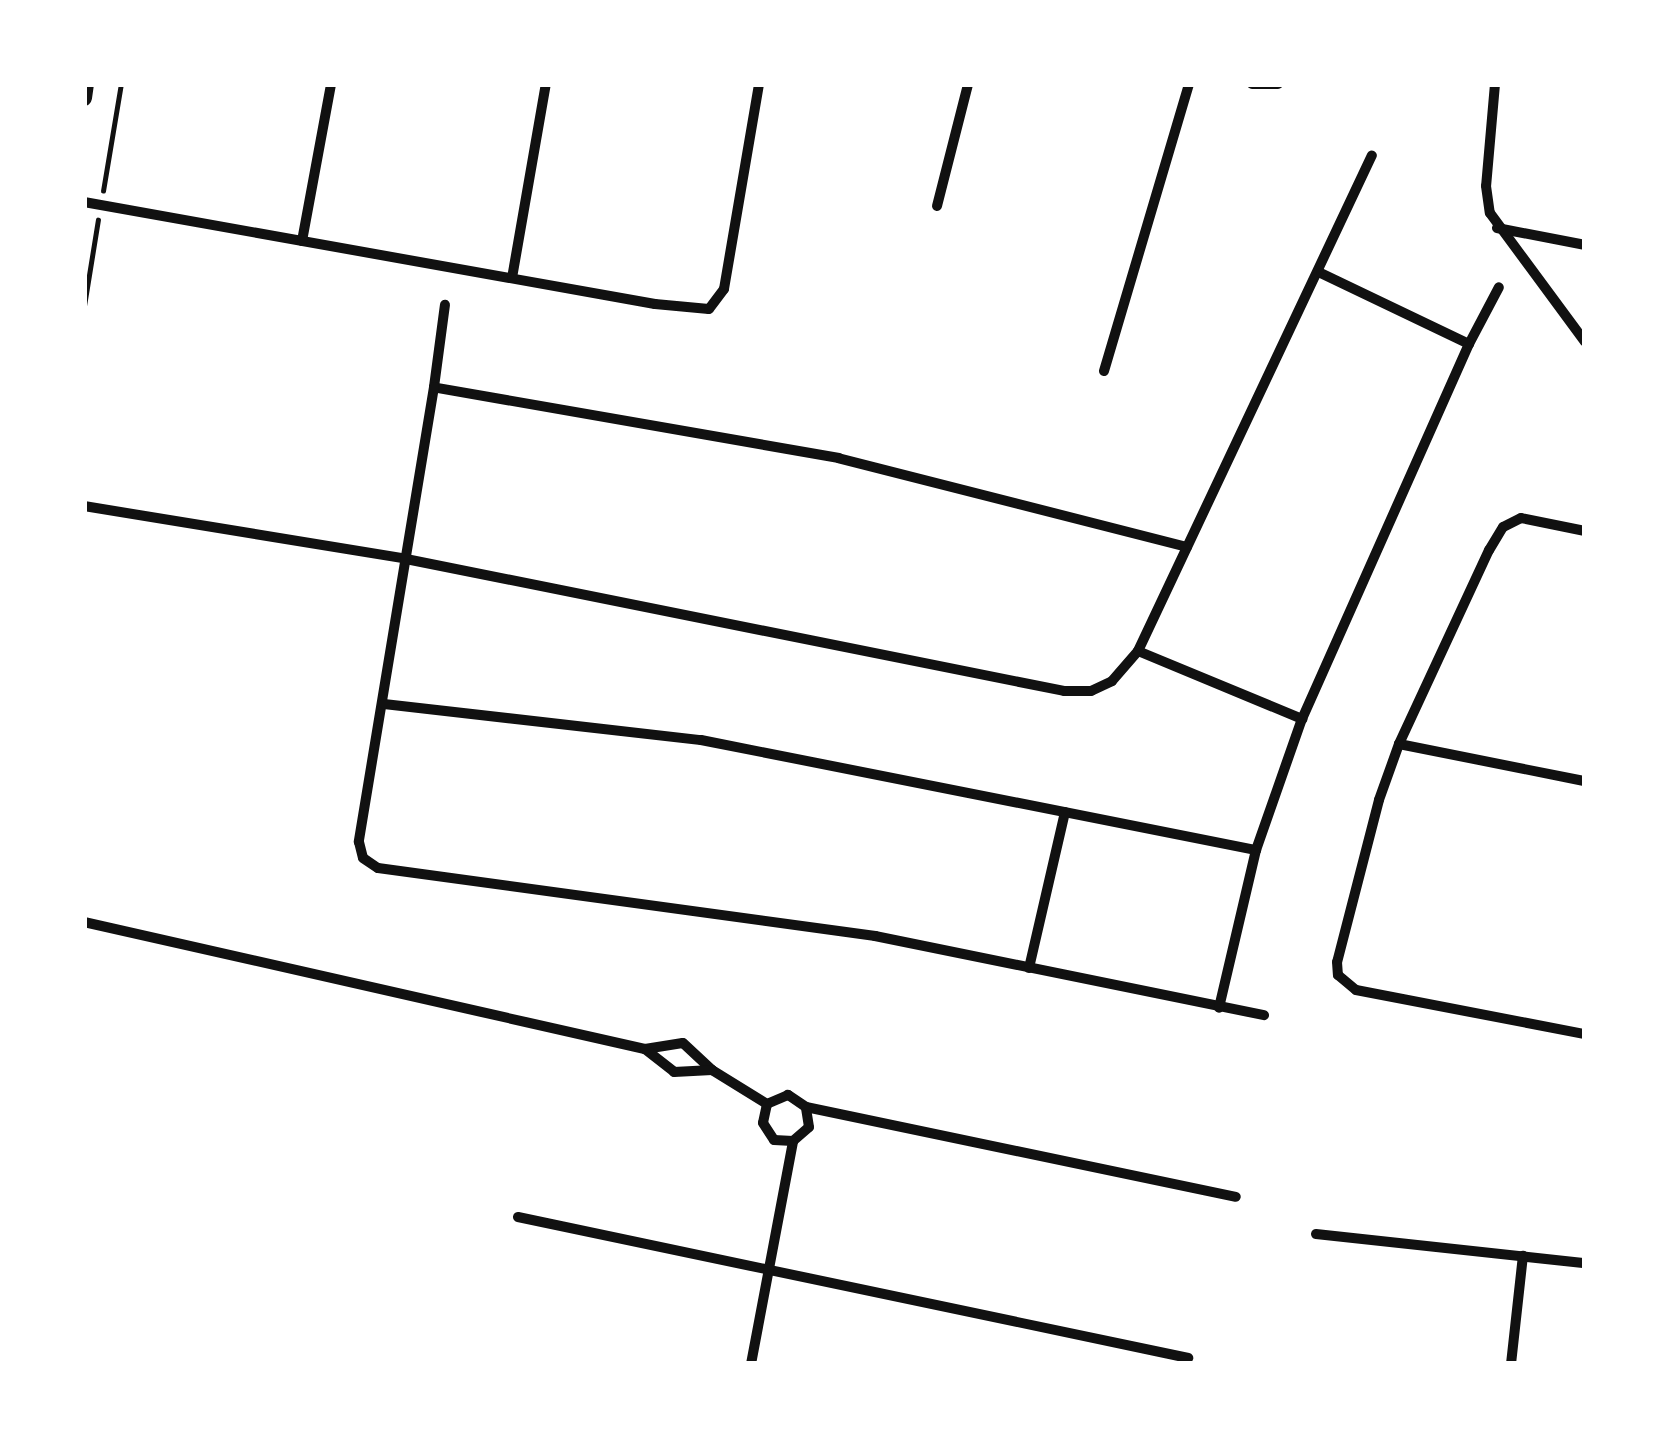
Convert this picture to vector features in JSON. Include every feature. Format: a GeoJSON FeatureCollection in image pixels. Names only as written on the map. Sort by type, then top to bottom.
{"type":"FeatureCollection","features":[{"type":"Feature","properties":{"kind":"main road"},"geometry":{"type":"LineString","coordinates":[[84,98],[86,84]]}},
{"type":"Feature","properties":{"kind":"street"},"geometry":{"type":"LineString","coordinates":[[302,241],[331,84]]}},
{"type":"Feature","properties":{"kind":"street"},"geometry":{"type":"LineString","coordinates":[[512,278],[546,84]]}},
{"type":"Feature","properties":{"kind":"street"},"geometry":{"type":"LineString","coordinates":[[84,202],[696,311],[716,304],[724,289],[759,84]]}},
{"type":"Feature","properties":{"kind":"street"},"geometry":{"type":"LineString","coordinates":[[937,206],[968,84]]}},
{"type":"Feature","properties":{"kind":"street"},"geometry":{"type":"LineString","coordinates":[[1104,371],[1189,84]]}},
{"type":"Feature","properties":{"kind":"street"},"geometry":{"type":"LineString","coordinates":[[1252,84],[1278,84]]}},
{"type":"Feature","properties":{"kind":"street"},"geometry":{"type":"LineString","coordinates":[[1495,84],[1486,186],[1497,228],[1585,343]]}},
{"type":"Feature","properties":{"kind":"street"},"geometry":{"type":"LineString","coordinates":[[84,506],[406,560],[1064,691],[1091,691],[1112,681],[1138,651],[1321,273],[1372,155]]}},
{"type":"Feature","properties":{"kind":"street"},"geometry":{"type":"LineString","coordinates":[[1497,228],[1585,245]]}},
{"type":"Feature","properties":{"kind":"street"},"geometry":{"type":"LineString","coordinates":[[1321,273],[1469,344]]}},
{"type":"Feature","properties":{"kind":"street"},"geometry":{"type":"LineString","coordinates":[[1219,1008],[1256,850],[1302,719],[1469,344],[1499,287]]}},
{"type":"Feature","properties":{"kind":"street"},"geometry":{"type":"LineString","coordinates":[[445,305],[359,842],[363,858],[378,868],[874,935],[1264,1015]]}},
{"type":"Feature","properties":{"kind":"street"},"geometry":{"type":"LineString","coordinates":[[434,387],[763,442],[1187,547]]}},
{"type":"Feature","properties":{"kind":"street"},"geometry":{"type":"LineString","coordinates":[[1585,531],[1521,518],[1503,526],[1399,744],[1347,918],[1338,975],[1356,990],[1585,1034]]}},
{"type":"Feature","properties":{"kind":"street"},"geometry":{"type":"LineString","coordinates":[[1138,651],[1302,719]]}},
{"type":"Feature","properties":{"kind":"street"},"geometry":{"type":"LineString","coordinates":[[384,704],[701,740],[843,764],[1256,850]]}},
{"type":"Feature","properties":{"kind":"street"},"geometry":{"type":"LineString","coordinates":[[1399,744],[1585,781]]}},
{"type":"Feature","properties":{"kind":"street"},"geometry":{"type":"LineString","coordinates":[[1029,968],[1065,812]]}},
{"type":"Feature","properties":{"kind":"street"},"geometry":{"type":"LineString","coordinates":[[84,922],[645,1049],[683,1043],[712,1070],[767,1104]]}},
{"type":"Feature","properties":{"kind":"street"},"geometry":{"type":"LineString","coordinates":[[645,1049],[674,1072],[712,1070]]}},
{"type":"Feature","properties":{"kind":"street"},"geometry":{"type":"LineString","coordinates":[[767,1104],[788,1095],[806,1107],[1237,1197]]}},
{"type":"Feature","properties":{"kind":"street"},"geometry":{"type":"LineString","coordinates":[[767,1104],[763,1124],[768,1135],[793,1141]]}},
{"type":"Feature","properties":{"kind":"street"},"geometry":{"type":"LineString","coordinates":[[751,1364],[793,1141],[809,1127],[806,1107]]}},
{"type":"Feature","properties":{"kind":"street"},"geometry":{"type":"LineString","coordinates":[[518,1217],[1187,1358]]}},
{"type":"Feature","properties":{"kind":"street"},"geometry":{"type":"LineString","coordinates":[[1316,1234],[1585,1263]]}},
{"type":"Feature","properties":{"kind":"street"},"geometry":{"type":"LineString","coordinates":[[1511,1364],[1523,1256]]}}]}
